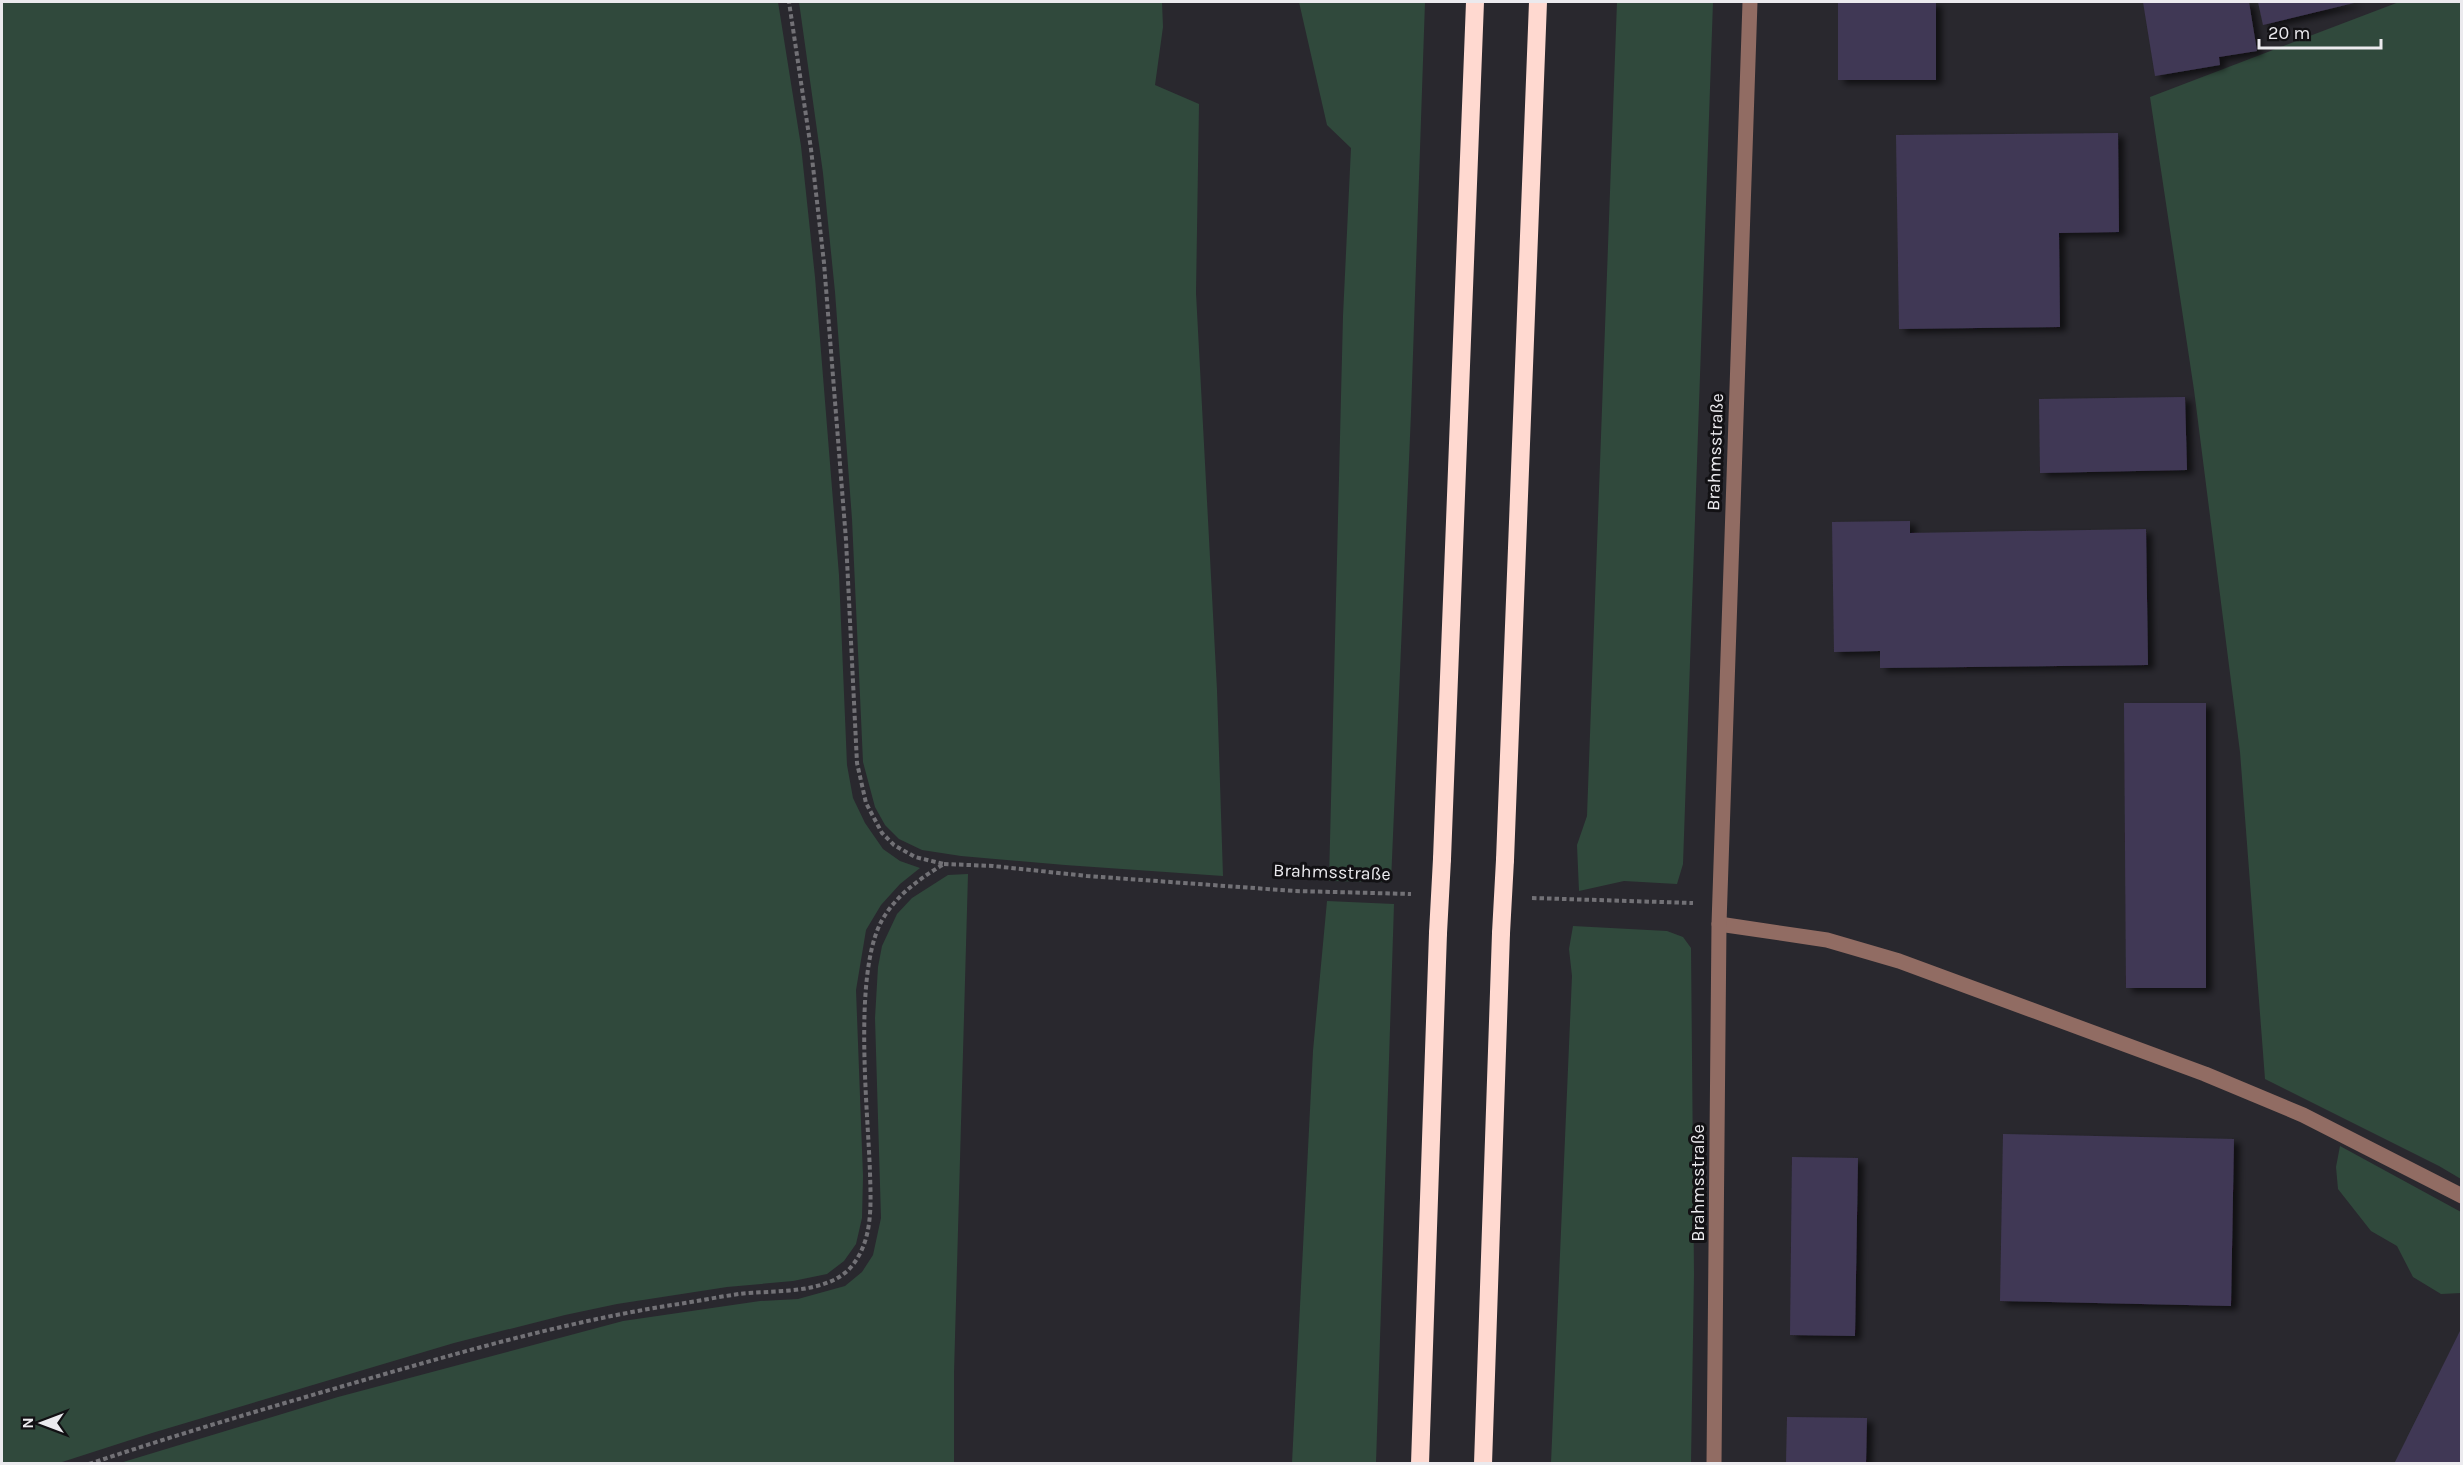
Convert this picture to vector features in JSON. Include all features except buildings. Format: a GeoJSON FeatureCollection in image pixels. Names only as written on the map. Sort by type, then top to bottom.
{"type":"FeatureCollection","features":[{"type":"Feature","properties":{"kind":"highway"},"geometry":{"type":"LineString","coordinates":[[1420,1464],[1438,933],[1475,2]]}},
{"type":"Feature","properties":{"kind":"highway"},"geometry":{"type":"LineString","coordinates":[[1483,1464],[1501,933],[1538,2]]}},
{"type":"Feature","properties":{"kind":"street","name":"Brahmsstraße"},"geometry":{"type":"LineString","coordinates":[[1714,1464],[1719,924],[1750,2]]}},
{"type":"Feature","properties":{"kind":"street"},"geometry":{"type":"LineString","coordinates":[[1719,924],[1827,940],[1899,961],[2205,1074],[2303,1115],[2462,1196]]}},
{"type":"Feature","properties":{"kind":"path","name":"Brahmsstraße"},"geometry":{"type":"LineString","coordinates":[[789,2],[811,149],[824,263],[846,540],[857,763],[866,803],[882,833],[894,846],[915,857],[944,864],[1295,891],[1413,894]]}},
{"type":"Feature","properties":{"kind":"path"},"geometry":{"type":"LineString","coordinates":[[88,1464],[279,1404],[568,1324],[741,1294],[802,1289],[830,1282],[849,1270],[863,1249],[870,1218],[866,1002],[874,943],[880,923],[906,890],[944,864]]}},
{"type":"Feature","properties":{"kind":"path"},"geometry":{"type":"LineString","coordinates":[[1531,898],[1720,904]]}},
{"type":"Feature","properties":{"kind":"green space"},"geometry":{"type":"Polygon","coordinates":[[[2,2],[778,2],[801,146],[815,277],[839,575],[847,765],[853,798],[865,823],[883,849],[900,861],[920,868],[900,884],[881,905],[866,930],[856,990],[863,1176],[862,1218],[856,1244],[844,1261],[827,1274],[793,1281],[727,1287],[617,1304],[565,1315],[454,1343],[59,1463],[2,1463],[2,2]]]}},
{"type":"Feature","properties":{"kind":"green space"},"geometry":{"type":"Polygon","coordinates":[[[799,2],[1162,2],[1163,27],[1155,85],[1199,104],[1196,293],[1217,690],[1223,876],[1065,865],[961,856],[922,850],[899,839],[885,825],[875,807],[863,762],[852,519],[835,292],[823,173],[799,2]]]}},
{"type":"Feature","properties":{"kind":"green space"},"geometry":{"type":"Polygon","coordinates":[[[1299,2],[1425,2],[1411,413],[1391,882],[1329,881],[1343,316],[1351,148],[1327,125],[1299,2]]]}},
{"type":"Feature","properties":{"kind":"green space"},"geometry":{"type":"Polygon","coordinates":[[[1617,2],[1713,2],[1683,864],[1677,884],[1624,881],[1579,891],[1577,845],[1587,816],[1617,2]]]}},
{"type":"Feature","properties":{"kind":"green space"},"geometry":{"type":"Polygon","coordinates":[[[2399,2],[2461,2],[2461,1179],[2265,1079],[2240,752],[2194,390],[2150,97],[2399,2]]]}},
{"type":"Feature","properties":{"kind":"green space"},"geometry":{"type":"Polygon","coordinates":[[[968,874],[954,1373],[954,1463],[120,1463],[338,1397],[623,1321],[760,1301],[798,1299],[845,1286],[862,1272],[873,1255],[881,1218],[875,1018],[878,967],[882,946],[897,914],[912,898],[948,875],[968,874]]]}},
{"type":"Feature","properties":{"kind":"green space"},"geometry":{"type":"Polygon","coordinates":[[[1327,901],[1394,904],[1376,1463],[1292,1463],[1313,1051],[1327,901]]]}},
{"type":"Feature","properties":{"kind":"green space"},"geometry":{"type":"Polygon","coordinates":[[[1573,926],[1667,931],[1683,937],[1691,948],[1694,1274],[1691,1463],[1551,1463],[1572,976],[1569,949],[1573,926]]]}},
{"type":"Feature","properties":{"kind":"green space"},"geometry":{"type":"Polygon","coordinates":[[[2340,1146],[2461,1212],[2461,1293],[2441,1294],[2413,1277],[2397,1246],[2371,1231],[2338,1189],[2336,1167],[2340,1146]]]}}]}
